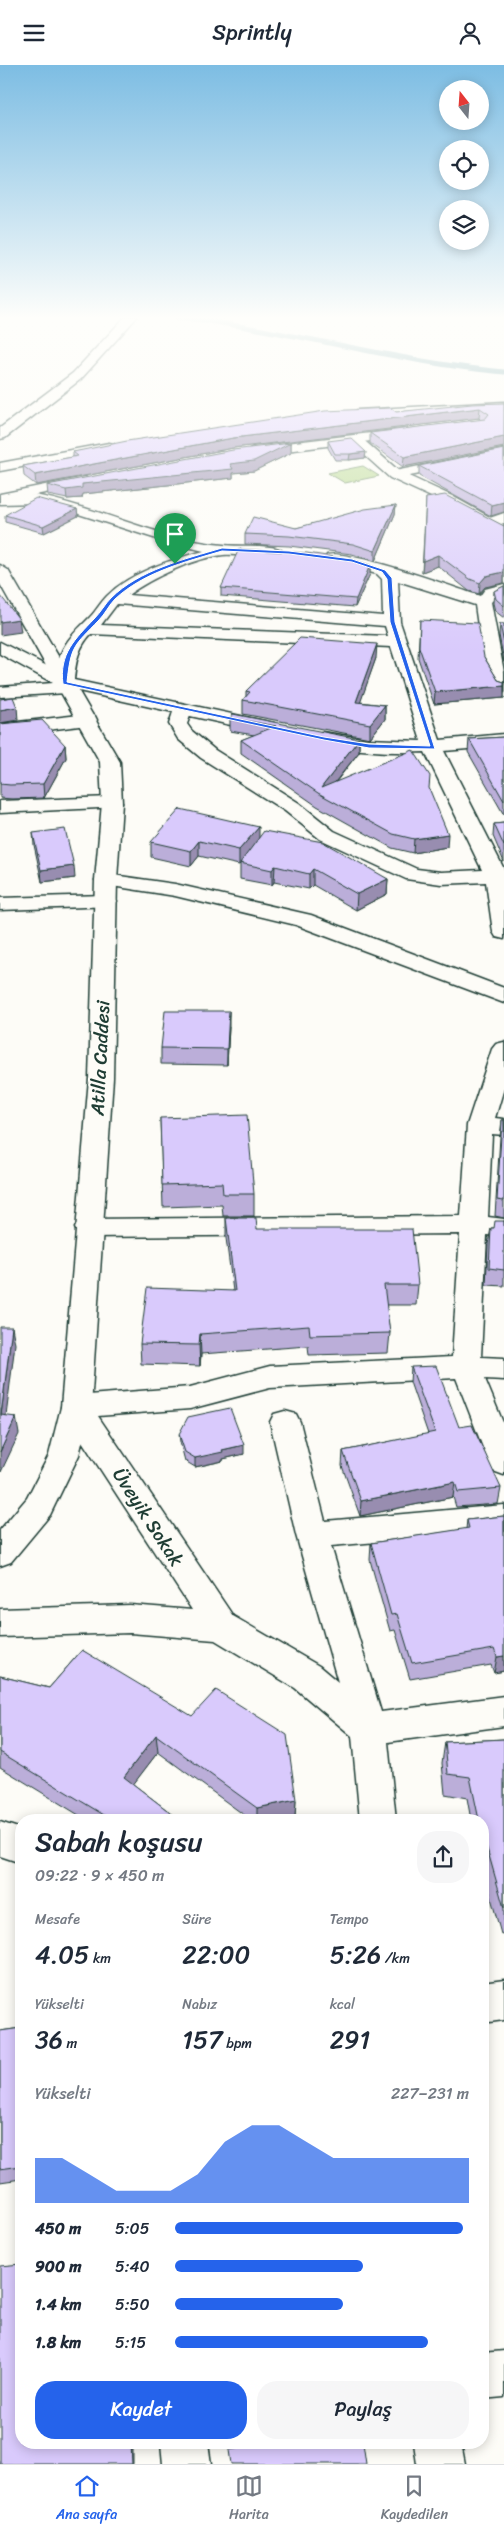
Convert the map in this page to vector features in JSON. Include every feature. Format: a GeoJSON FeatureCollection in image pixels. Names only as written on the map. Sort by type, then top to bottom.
{"type":"FeatureCollection","features":[{"type":"Feature","properties":{"kind":"street"},"geometry":{"type":"LineString","coordinates":[[242,452],[420,431]]}},
{"type":"Feature","properties":{"kind":"street"},"geometry":{"type":"LineString","coordinates":[[354,439],[395,475],[447,499],[504,531]]}},
{"type":"Feature","properties":{"kind":"street"},"geometry":{"type":"LineString","coordinates":[[0,467],[122,445]]}},
{"type":"Feature","properties":{"kind":"street"},"geometry":{"type":"LineString","coordinates":[[395,475],[504,453]]}},
{"type":"Feature","properties":{"kind":"street"},"geometry":{"type":"LineString","coordinates":[[0,499],[100,478]]}},
{"type":"Feature","properties":{"kind":"street"},"geometry":{"type":"LineString","coordinates":[[0,499],[35,499],[66,505],[168,538],[222,550],[289,553]]}},
{"type":"Feature","properties":{"kind":"street"},"geometry":{"type":"LineString","coordinates":[[489,523],[504,517]]}},
{"type":"Feature","properties":{"kind":"street"},"geometry":{"type":"LineString","coordinates":[[66,686],[67,659],[74,642],[113,599],[137,581],[175,564],[222,550]]}},
{"type":"Feature","properties":{"kind":"street"},"geometry":{"type":"LineString","coordinates":[[316,556],[352,561],[482,602]]}},
{"type":"Feature","properties":{"kind":"street","name":"Atilla Caddesi"},"geometry":{"type":"LineString","coordinates":[[0,570],[66,686],[88,720],[110,762],[112,803],[106,890],[101,1078],[88,1228],[76,1407],[64,1455],[40,1506],[0,1553]]}},
{"type":"Feature","properties":{"kind":"street"},"geometry":{"type":"LineString","coordinates":[[383,571],[390,578],[392,622],[433,748],[500,876],[504,932]]}},
{"type":"Feature","properties":{"kind":"street"},"geometry":{"type":"LineString","coordinates":[[482,602],[491,592],[504,589]]}},
{"type":"Feature","properties":{"kind":"street"},"geometry":{"type":"LineString","coordinates":[[113,599],[392,622]]}},
{"type":"Feature","properties":{"kind":"street"},"geometry":{"type":"LineString","coordinates":[[482,602],[504,687]]}},
{"type":"Feature","properties":{"kind":"street"},"geometry":{"type":"LineString","coordinates":[[87,629],[398,642]]}},
{"type":"Feature","properties":{"kind":"street"},"geometry":{"type":"LineString","coordinates":[[0,647],[66,686]]}},
{"type":"Feature","properties":{"kind":"street"},"geometry":{"type":"LineString","coordinates":[[0,692],[66,686],[286,731]]}},
{"type":"Feature","properties":{"kind":"street"},"geometry":{"type":"LineString","coordinates":[[182,709],[178,724],[184,735],[208,754],[292,807],[327,835],[413,875],[441,878],[500,876]]}},
{"type":"Feature","properties":{"kind":"street"},"geometry":{"type":"LineString","coordinates":[[0,729],[88,720]]}},
{"type":"Feature","properties":{"kind":"street"},"geometry":{"type":"LineString","coordinates":[[306,735],[369,746],[433,748],[504,740]]}},
{"type":"Feature","properties":{"kind":"street"},"geometry":{"type":"LineString","coordinates":[[0,807],[112,803]]}},
{"type":"Feature","properties":{"kind":"street"},"geometry":{"type":"LineString","coordinates":[[0,904],[106,890],[175,890],[303,920],[504,996]]}},
{"type":"Feature","properties":{"kind":"street"},"geometry":{"type":"LineString","coordinates":[[504,1049],[474,1225],[466,1367],[504,1463]]}},
{"type":"Feature","properties":{"kind":"street"},"geometry":{"type":"LineString","coordinates":[[88,1228],[474,1225],[504,1229]]}},
{"type":"Feature","properties":{"kind":"street"},"geometry":{"type":"LineString","coordinates":[[76,1407],[190,1397],[270,1377],[466,1367],[504,1369]]}},
{"type":"Feature","properties":{"kind":"street","name":"Üveyik Sokak"},"geometry":{"type":"LineString","coordinates":[[76,1407],[220,1626]]}},
{"type":"Feature","properties":{"kind":"street"},"geometry":{"type":"LineString","coordinates":[[285,1422],[312,1535],[369,1729],[377,1814]]}},
{"type":"Feature","properties":{"kind":"street"},"geometry":{"type":"LineString","coordinates":[[312,1535],[504,1518]]}},
{"type":"Feature","properties":{"kind":"street","name":"Üveyik Sokak"},"geometry":{"type":"LineString","coordinates":[[0,1623],[130,1619],[220,1626],[307,1677],[369,1729]]}},
{"type":"Feature","properties":{"kind":"street"},"geometry":{"type":"LineString","coordinates":[[369,1729],[504,1711]]}},
{"type":"Feature","properties":{"kind":"street"},"geometry":{"type":"LineString","coordinates":[[0,1839],[15,1844]]}},
{"type":"Feature","properties":{"kind":"street"},"geometry":{"type":"LineString","coordinates":[[489,2002],[504,2000]]}},
{"type":"Feature","properties":{"kind":"street"},"geometry":{"type":"LineString","coordinates":[[489,2375],[504,2374]]}},
{"type":"Feature","properties":{"kind":"street"},"geometry":{"type":"LineString","coordinates":[[186,2449],[187,2464]]}},
{"type":"Feature","properties":{"kind":"street"},"geometry":{"type":"LineString","coordinates":[[439,2449],[441,2464]]}},
{"type":"Feature","properties":{"kind":"green space"},"geometry":{"type":"Polygon","coordinates":[[[363,466],[379,476],[345,483],[328,473],[363,466]]]}},
{"type":"Feature","properties":{"kind":"building"},"geometry":{"type":"Polygon","coordinates":[[[207,429],[307,429],[233,438],[35,475],[23,466],[78,456],[73,452],[127,441],[207,429]]]}},
{"type":"Feature","properties":{"kind":"building"},"geometry":{"type":"Polygon","coordinates":[[[403,429],[504,429],[504,437],[404,457],[370,433],[403,429]]]}},
{"type":"Feature","properties":{"kind":"building"},"geometry":{"type":"Polygon","coordinates":[[[351,438],[366,452],[335,454],[328,441],[351,438]]]}},
{"type":"Feature","properties":{"kind":"building"},"geometry":{"type":"Polygon","coordinates":[[[291,443],[254,461],[230,464],[233,469],[82,484],[82,488],[66,490],[47,485],[233,450],[291,443]]]}},
{"type":"Feature","properties":{"kind":"building"},"geometry":{"type":"Polygon","coordinates":[[[504,449],[504,502],[492,505],[419,466],[504,449]]]}},
{"type":"Feature","properties":{"kind":"building"},"geometry":{"type":"Polygon","coordinates":[[[445,495],[504,526],[504,572],[486,576],[480,583],[470,579],[438,555],[423,561],[426,498],[445,495]]]}},
{"type":"Feature","properties":{"kind":"building"},"geometry":{"type":"Polygon","coordinates":[[[36,498],[77,509],[43,526],[5,515],[36,498]]]}},
{"type":"Feature","properties":{"kind":"building"},"geometry":{"type":"Polygon","coordinates":[[[396,505],[375,551],[353,544],[289,536],[245,534],[253,517],[296,528],[365,509],[396,505]]]}},
{"type":"Feature","properties":{"kind":"building"},"geometry":{"type":"Polygon","coordinates":[[[239,549],[307,553],[353,560],[370,565],[356,599],[221,588],[239,549]]]}},
{"type":"Feature","properties":{"kind":"building"},"geometry":{"type":"Polygon","coordinates":[[[504,586],[504,606],[496,599],[494,591],[504,586]]]}},
{"type":"Feature","properties":{"kind":"building"},"geometry":{"type":"Polygon","coordinates":[[[0,595],[19,619],[0,622],[0,595]]]}},
{"type":"Feature","properties":{"kind":"building"},"geometry":{"type":"Polygon","coordinates":[[[420,620],[478,623],[484,657],[498,680],[504,682],[504,686],[435,692],[419,647],[420,620]]]}},
{"type":"Feature","properties":{"kind":"building"},"geometry":{"type":"Polygon","coordinates":[[[500,624],[504,624],[504,644],[500,624]]]}},
{"type":"Feature","properties":{"kind":"building"},"geometry":{"type":"Polygon","coordinates":[[[300,638],[377,644],[356,702],[385,705],[370,724],[243,700],[250,692],[246,691],[300,638]]]}},
{"type":"Feature","properties":{"kind":"building"},"geometry":{"type":"Polygon","coordinates":[[[13,697],[17,707],[0,710],[0,699],[13,697]]]}},
{"type":"Feature","properties":{"kind":"building"},"geometry":{"type":"Polygon","coordinates":[[[233,714],[359,739],[321,788],[413,750],[430,776],[429,788],[448,834],[414,839],[393,834],[318,793],[241,740],[276,726],[230,718],[233,714]]]}},
{"type":"Feature","properties":{"kind":"building"},"geometry":{"type":"Polygon","coordinates":[[[42,720],[65,745],[43,784],[0,784],[0,724],[42,720]]]}},
{"type":"Feature","properties":{"kind":"building"},"geometry":{"type":"Polygon","coordinates":[[[504,737],[504,801],[469,739],[504,737]]]}},
{"type":"Feature","properties":{"kind":"building"},"geometry":{"type":"Polygon","coordinates":[[[180,809],[259,827],[239,850],[199,841],[191,851],[151,842],[180,809]]]}},
{"type":"Feature","properties":{"kind":"building"},"geometry":{"type":"Polygon","coordinates":[[[504,823],[504,846],[494,824],[504,823]]]}},
{"type":"Feature","properties":{"kind":"building"},"geometry":{"type":"Polygon","coordinates":[[[65,829],[74,866],[41,870],[33,833],[65,829]]]}},
{"type":"Feature","properties":{"kind":"building"},"geometry":{"type":"Polygon","coordinates":[[[264,831],[323,842],[388,879],[357,894],[313,869],[309,874],[275,866],[272,870],[240,863],[264,831]]]}},
{"type":"Feature","properties":{"kind":"building"},"geometry":{"type":"Polygon","coordinates":[[[165,1011],[229,1011],[227,1049],[161,1048],[165,1011]]]}},
{"type":"Feature","properties":{"kind":"building"},"geometry":{"type":"Polygon","coordinates":[[[247,1115],[254,1194],[223,1194],[222,1183],[162,1185],[160,1118],[247,1115]]]}},
{"type":"Feature","properties":{"kind":"building"},"geometry":{"type":"Polygon","coordinates":[[[502,1120],[504,1120],[504,1201],[497,1200],[502,1120]]]}},
{"type":"Feature","properties":{"kind":"building"},"geometry":{"type":"Polygon","coordinates":[[[226,1218],[256,1218],[257,1229],[412,1229],[418,1285],[384,1285],[390,1333],[310,1335],[309,1326],[200,1334],[199,1345],[140,1344],[147,1288],[235,1291],[226,1218]]]}},
{"type":"Feature","properties":{"kind":"building"},"geometry":{"type":"Polygon","coordinates":[[[495,1221],[504,1221],[504,1270],[489,1268],[491,1228],[494,1228],[495,1221]]]}},
{"type":"Feature","properties":{"kind":"building"},"geometry":{"type":"Polygon","coordinates":[[[0,1327],[12,1327],[1,1415],[16,1417],[0,1452],[0,1327]]]}},
{"type":"Feature","properties":{"kind":"building"},"geometry":{"type":"Polygon","coordinates":[[[436,1366],[459,1427],[472,1425],[501,1488],[458,1492],[455,1482],[361,1501],[343,1451],[435,1432],[411,1367],[436,1366]]]}},
{"type":"Feature","properties":{"kind":"building"},"geometry":{"type":"Polygon","coordinates":[[[230,1408],[244,1445],[195,1458],[185,1452],[179,1434],[188,1417],[230,1408]]]}},
{"type":"Feature","properties":{"kind":"building"},"geometry":{"type":"Polygon","coordinates":[[[504,1516],[504,1656],[497,1657],[494,1649],[412,1663],[397,1614],[391,1615],[371,1543],[469,1528],[467,1520],[504,1516]]]}},
{"type":"Feature","properties":{"kind":"building"},"geometry":{"type":"Polygon","coordinates":[[[82,1650],[192,1716],[216,1690],[287,1735],[296,1800],[257,1808],[156,1735],[124,1777],[172,1814],[102,1814],[0,1752],[0,1676],[49,1688],[82,1650]]]}},
{"type":"Feature","properties":{"kind":"building"},"geometry":{"type":"Polygon","coordinates":[[[504,1739],[504,1908],[489,1856],[489,1814],[478,1814],[470,1777],[448,1774],[445,1742],[504,1739]]]}},
{"type":"Feature","properties":{"kind":"building"},"geometry":{"type":"Polygon","coordinates":[[[15,2029],[15,2167],[0,2169],[0,2031],[15,2029]]]}},
{"type":"Feature","properties":{"kind":"building"},"geometry":{"type":"Polygon","coordinates":[[[15,2265],[15,2449],[131,2449],[132,2464],[0,2464],[0,2266],[15,2265]]]}},
{"type":"Feature","properties":{"kind":"building"},"geometry":{"type":"Polygon","coordinates":[[[364,2449],[366,2464],[231,2464],[229,2450],[364,2449]]]}},
{"type":"Feature","properties":{"kind":"route"},"geometry":{"type":"LineString","coordinates":[[222,550],[289,553],[352,561],[383,571],[390,578],[392,622],[433,748],[369,746],[324,739],[65,683],[67,659],[74,642],[98,618],[113,599],[137,581],[175,564],[222,550]]}}]}
